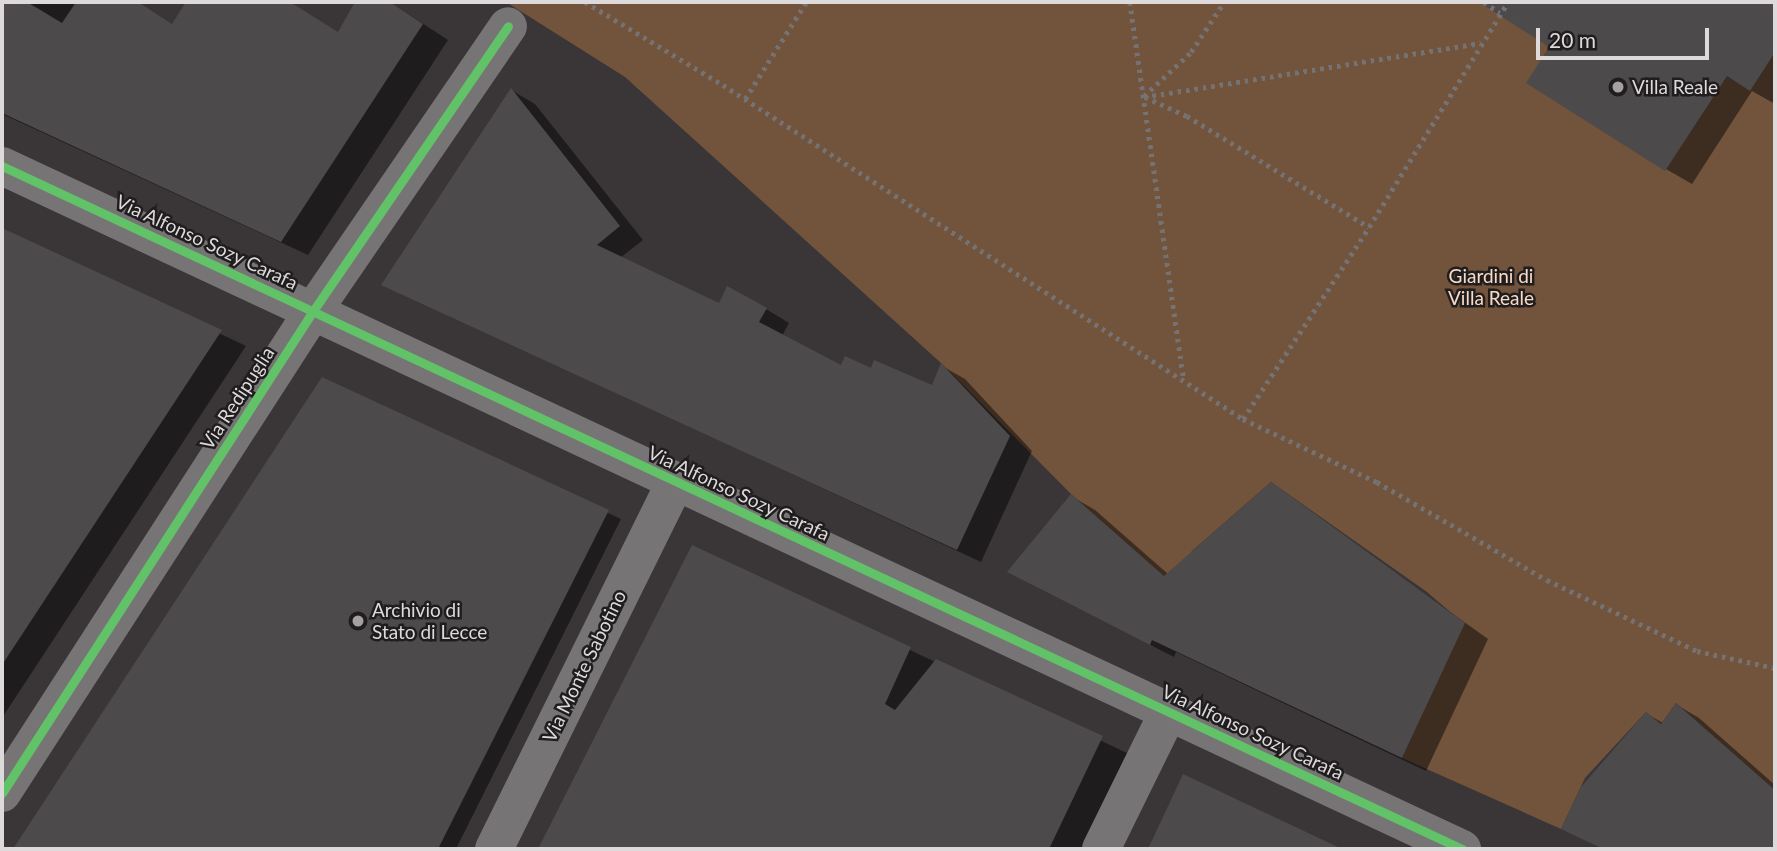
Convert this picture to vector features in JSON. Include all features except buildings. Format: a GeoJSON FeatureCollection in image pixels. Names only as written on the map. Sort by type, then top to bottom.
{"type":"FeatureCollection","features":[{"type":"Feature","properties":{"kind":"street","name":"Via Redipuglia"},"geometry":{"type":"LineString","coordinates":[[2,793],[313,312],[508,26]]}},
{"type":"Feature","properties":{"kind":"street","name":"Via Alfonso Sozy Carafa"},"geometry":{"type":"LineString","coordinates":[[2,166],[1462,849]]}},
{"type":"Feature","properties":{"kind":"street","name":"Via Monte Sabotino"},"geometry":{"type":"LineString","coordinates":[[494,849],[675,483]]}},
{"type":"Feature","properties":{"kind":"street"},"geometry":{"type":"LineString","coordinates":[[1101,849],[1169,710]]}},
{"type":"Feature","properties":{"kind":"path"},"geometry":{"type":"LineString","coordinates":[[585,2],[745,99],[1243,419],[1377,482],[1547,580],[1697,651],[1775,668]]}},
{"type":"Feature","properties":{"kind":"path"},"geometry":{"type":"LineString","coordinates":[[745,99],[806,2]]}},
{"type":"Feature","properties":{"kind":"path"},"geometry":{"type":"LineString","coordinates":[[1130,2],[1184,380]]}},
{"type":"Feature","properties":{"kind":"path"},"geometry":{"type":"LineString","coordinates":[[1144,97],[1191,52],[1224,2]]}},
{"type":"Feature","properties":{"kind":"path"},"geometry":{"type":"LineString","coordinates":[[1484,2],[1500,13]]}},
{"type":"Feature","properties":{"kind":"path"},"geometry":{"type":"LineString","coordinates":[[1243,419],[1369,227],[1508,2]]}},
{"type":"Feature","properties":{"kind":"path"},"geometry":{"type":"LineString","coordinates":[[1144,97],[1481,43]]}},
{"type":"Feature","properties":{"kind":"path"},"geometry":{"type":"LineString","coordinates":[[1144,97],[1187,116],[1369,227]]}},
{"type":"Feature","properties":{"kind":"green space","name":"Giardini di Villa Reale"},"geometry":{"type":"Polygon","coordinates":[[[506,2],[1775,2],[1775,790],[1676,703],[1661,724],[1646,712],[1585,778],[1561,829],[1402,758],[1464,624],[1427,592],[1271,482],[1192,551],[1175,586],[1071,494],[941,363],[625,77],[506,2]]]}},
{"type":"Feature","properties":{"kind":"cycle path"},"geometry":{"type":"LineString","coordinates":[[2,793],[313,311],[508,26]]}},
{"type":"Feature","properties":{"kind":"cycle path"},"geometry":{"type":"LineString","coordinates":[[2,166],[1462,849]]}},
{"type":"Feature","properties":{"kind":"place","name":"Villa Reale"},"geometry":{"type":"Point","coordinates":[1618,87]}},
{"type":"Feature","properties":{"kind":"place","name":"Archivio di Stato di Lecce"},"geometry":{"type":"Point","coordinates":[358,621]}}]}
